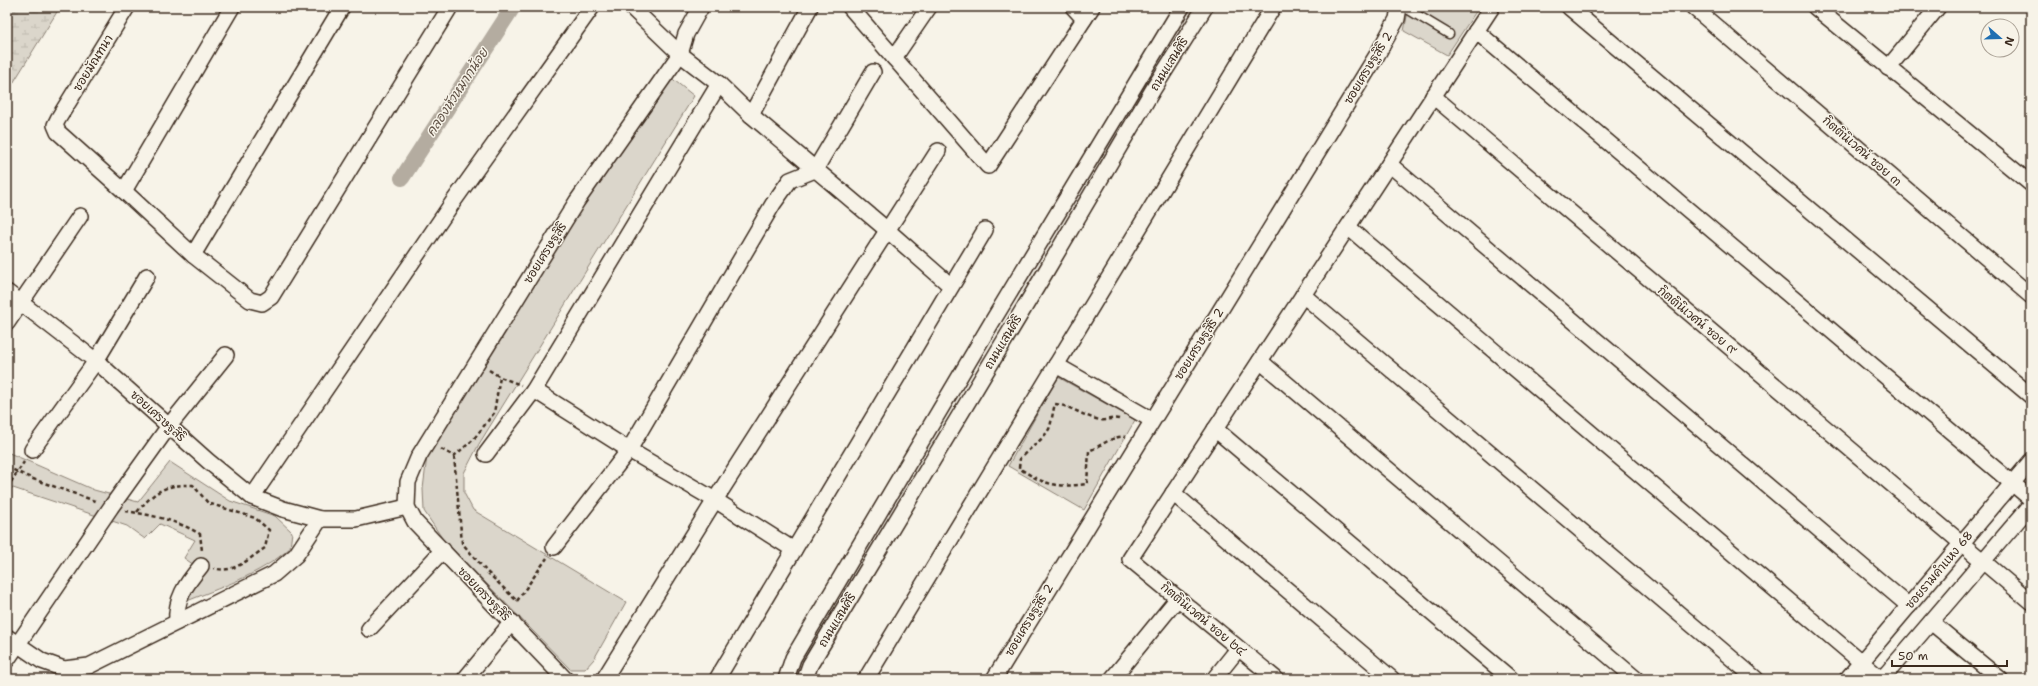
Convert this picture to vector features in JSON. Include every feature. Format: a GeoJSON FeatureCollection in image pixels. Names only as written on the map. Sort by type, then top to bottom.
{"type":"FeatureCollection","features":[{"type":"Feature","properties":{"kind":"street","name":"ซอยมัณฑนา"},"geometry":{"type":"LineString","coordinates":[[124,191],[58,132],[55,125],[127,7]]}},
{"type":"Feature","properties":{"kind":"street"},"geometry":{"type":"LineString","coordinates":[[232,7],[124,191],[193,255],[250,300],[262,302],[271,298],[450,7]]}},
{"type":"Feature","properties":{"kind":"street"},"geometry":{"type":"LineString","coordinates":[[193,255],[342,7]]}},
{"type":"Feature","properties":{"kind":"street"},"geometry":{"type":"LineString","coordinates":[[252,497],[453,202],[592,7]]}},
{"type":"Feature","properties":{"kind":"street"},"geometry":{"type":"LineString","coordinates":[[631,7],[680,54],[719,84],[750,115],[886,229],[951,286]]}},
{"type":"Feature","properties":{"kind":"street","name":"ซอยเศรษฐสิริ"},"geometry":{"type":"LineString","coordinates":[[565,679],[415,522],[407,506],[408,482],[429,440],[577,201],[680,54],[686,34],[701,7]]}},
{"type":"Feature","properties":{"kind":"street"},"geometry":{"type":"LineString","coordinates":[[750,115],[810,7]]}},
{"type":"Feature","properties":{"kind":"street"},"geometry":{"type":"LineString","coordinates":[[850,7],[988,166],[1088,13],[1073,7]]}},
{"type":"Feature","properties":{"kind":"street"},"geometry":{"type":"LineString","coordinates":[[894,58],[929,7]]}},
{"type":"Feature","properties":{"kind":"street","name":"ถนนแสนศิริ"},"geometry":{"type":"LineString","coordinates":[[786,679],[793,658],[1182,7]]}},
{"type":"Feature","properties":{"kind":"street","name":"ถนนแสนศิริ"},"geometry":{"type":"LineString","coordinates":[[805,679],[810,665],[1131,126],[1205,7]]}},
{"type":"Feature","properties":{"kind":"street"},"geometry":{"type":"LineString","coordinates":[[866,679],[1272,7]]}},
{"type":"Feature","properties":{"kind":"street","name":"ซอยเศรษฐสิริ 2"},"geometry":{"type":"LineString","coordinates":[[994,679],[1377,55],[1397,19],[1399,7]]}},
{"type":"Feature","properties":{"kind":"street"},"geometry":{"type":"LineString","coordinates":[[1392,679],[1173,493],[1492,7]]}},
{"type":"Feature","properties":{"kind":"street"},"geometry":{"type":"LineString","coordinates":[[1569,7],[2031,396]]}},
{"type":"Feature","properties":{"kind":"street","name":"กิตตินิเวศน์ ซอย ๓"},"geometry":{"type":"LineString","coordinates":[[1693,7],[2031,296]]}},
{"type":"Feature","properties":{"kind":"street"},"geometry":{"type":"LineString","coordinates":[[1815,7],[2031,184]]}},
{"type":"Feature","properties":{"kind":"street"},"geometry":{"type":"LineString","coordinates":[[1888,68],[1936,8]]}},
{"type":"Feature","properties":{"kind":"street"},"geometry":{"type":"LineString","coordinates":[[1476,31],[2031,499]]}},
{"type":"Feature","properties":{"kind":"street"},"geometry":{"type":"LineString","coordinates":[[554,547],[629,450],[773,204],[790,180],[815,170],[873,72]]}},
{"type":"Feature","properties":{"kind":"street"},"geometry":{"type":"LineString","coordinates":[[486,454],[534,390],[719,84]]}},
{"type":"Feature","properties":{"kind":"street","name":"กิตตินิเวศน์ ซอย ๙"},"geometry":{"type":"LineString","coordinates":[[1434,96],[2031,602]]}},
{"type":"Feature","properties":{"kind":"street"},"geometry":{"type":"LineString","coordinates":[[1116,116],[1131,126]]}},
{"type":"Feature","properties":{"kind":"street"},"geometry":{"type":"LineString","coordinates":[[604,679],[886,229],[938,151]]}},
{"type":"Feature","properties":{"kind":"street"},"geometry":{"type":"LineString","coordinates":[[1389,164],[1909,606]]}},
{"type":"Feature","properties":{"kind":"street"},"geometry":{"type":"LineString","coordinates":[[7,323],[80,216]]}},
{"type":"Feature","properties":{"kind":"street"},"geometry":{"type":"LineString","coordinates":[[1348,227],[1882,679],[2031,505]]}},
{"type":"Feature","properties":{"kind":"street"},"geometry":{"type":"LineString","coordinates":[[717,679],[985,230]]}},
{"type":"Feature","properties":{"kind":"street"},"geometry":{"type":"LineString","coordinates":[[32,450],[96,360],[147,276]]}},
{"type":"Feature","properties":{"kind":"street","name":"ซอยเศรษฐสิริ"},"geometry":{"type":"LineString","coordinates":[[7,292],[96,360],[169,426],[252,497],[283,509],[320,519],[356,518],[407,506]]}},
{"type":"Feature","properties":{"kind":"street"},"geometry":{"type":"LineString","coordinates":[[1303,295],[1756,679]]}},
{"type":"Feature","properties":{"kind":"street"},"geometry":{"type":"LineString","coordinates":[[7,660],[12,641],[169,426],[226,355]]}},
{"type":"Feature","properties":{"kind":"street"},"geometry":{"type":"LineString","coordinates":[[1260,361],[1636,679]]}},
{"type":"Feature","properties":{"kind":"street"},"geometry":{"type":"LineString","coordinates":[[1056,365],[1152,420]]}},
{"type":"Feature","properties":{"kind":"street"},"geometry":{"type":"LineString","coordinates":[[966,367],[982,377]]}},
{"type":"Feature","properties":{"kind":"street"},"geometry":{"type":"LineString","coordinates":[[534,390],[629,450],[715,500],[794,550]]}},
{"type":"Feature","properties":{"kind":"street"},"geometry":{"type":"LineString","coordinates":[[1215,429],[1511,679]]}},
{"type":"Feature","properties":{"kind":"street","name":"ซอยรามคำแหง 68"},"geometry":{"type":"LineString","coordinates":[[1847,679],[2031,461]]}},
{"type":"Feature","properties":{"kind":"street","name":"กิตตินิเวศน์ ซอย ๒๔"},"geometry":{"type":"LineString","coordinates":[[1173,493],[1130,559],[1276,679]]}},
{"type":"Feature","properties":{"kind":"street"},"geometry":{"type":"LineString","coordinates":[[12,641],[42,661],[64,669],[89,666],[274,574],[296,556],[320,519]]}},
{"type":"Feature","properties":{"kind":"street"},"geometry":{"type":"LineString","coordinates":[[369,629],[443,550]]}},
{"type":"Feature","properties":{"kind":"street"},"geometry":{"type":"LineString","coordinates":[[177,622],[178,602],[186,584],[205,562]]}},
{"type":"Feature","properties":{"kind":"street"},"geometry":{"type":"LineString","coordinates":[[1112,679],[1178,598]]}},
{"type":"Feature","properties":{"kind":"street"},"geometry":{"type":"LineString","coordinates":[[822,610],[837,620]]}},
{"type":"Feature","properties":{"kind":"street"},"geometry":{"type":"LineString","coordinates":[[465,679],[508,618]]}},
{"type":"Feature","properties":{"kind":"street"},"geometry":{"type":"LineString","coordinates":[[1931,622],[2000,679]]}},
{"type":"Feature","properties":{"kind":"street"},"geometry":{"type":"LineString","coordinates":[[1214,679],[1238,649]]}},
{"type":"Feature","properties":{"kind":"lane"},"geometry":{"type":"LineString","coordinates":[[1404,7],[1449,34]]}},
{"type":"Feature","properties":{"kind":"path"},"geometry":{"type":"LineString","coordinates":[[477,362],[500,376],[534,390]]}},
{"type":"Feature","properties":{"kind":"path"},"geometry":{"type":"LineString","coordinates":[[454,456],[473,440],[494,413],[500,376]]}},
{"type":"Feature","properties":{"kind":"path"},"geometry":{"type":"LineString","coordinates":[[1133,409],[1120,420],[1113,418],[1102,421],[1067,405],[1055,404],[1051,417],[1050,428],[1020,458],[1019,468],[1037,480],[1053,485],[1088,484],[1090,451],[1122,436],[1139,441]]}},
{"type":"Feature","properties":{"kind":"path"},"geometry":{"type":"LineString","coordinates":[[429,440],[445,453],[454,456]]}},
{"type":"Feature","properties":{"kind":"path"},"geometry":{"type":"LineString","coordinates":[[7,488],[32,450]]}},
{"type":"Feature","properties":{"kind":"path"},"geometry":{"type":"LineString","coordinates":[[454,456],[462,543],[487,572],[517,601]]}},
{"type":"Feature","properties":{"kind":"path"},"geometry":{"type":"LineString","coordinates":[[7,466],[33,479],[111,507],[137,512],[159,516],[184,524],[200,534],[205,562],[218,570],[239,566],[265,548],[269,530],[255,518],[208,503],[193,486],[177,485],[160,489],[137,512]]}},
{"type":"Feature","properties":{"kind":"path"},"geometry":{"type":"LineString","coordinates":[[508,618],[517,601],[554,547]]}},
{"type":"Feature","properties":{"kind":"green space"},"geometry":{"type":"Polygon","coordinates":[[[7,7],[60,7],[7,93],[7,7]]]}},
{"type":"Feature","properties":{"kind":"green space"},"geometry":{"type":"Polygon","coordinates":[[[1409,7],[1479,7],[1447,55],[1404,31],[1409,7]]]}},
{"type":"Feature","properties":{"kind":"green space"},"geometry":{"type":"Polygon","coordinates":[[[665,73],[694,96],[479,444],[464,473],[464,493],[473,510],[626,602],[594,659],[585,669],[570,669],[442,538],[424,511],[423,489],[427,456],[665,73]]]}},
{"type":"Feature","properties":{"kind":"green space"},"geometry":{"type":"Polygon","coordinates":[[[1058,377],[1135,420],[1084,510],[1008,466],[1058,377]]]}},
{"type":"Feature","properties":{"kind":"green space"},"geometry":{"type":"Polygon","coordinates":[[[7,452],[94,490],[138,502],[170,462],[230,501],[275,516],[292,532],[290,548],[266,566],[239,580],[182,603],[204,572],[184,558],[195,540],[160,524],[145,539],[127,526],[7,486],[7,452]]]}},
{"type":"Feature","properties":{"kind":"waterway","name":"คลองหัวหมากน้อย"},"geometry":{"type":"LineString","coordinates":[[402,178],[513,7]]}}]}
